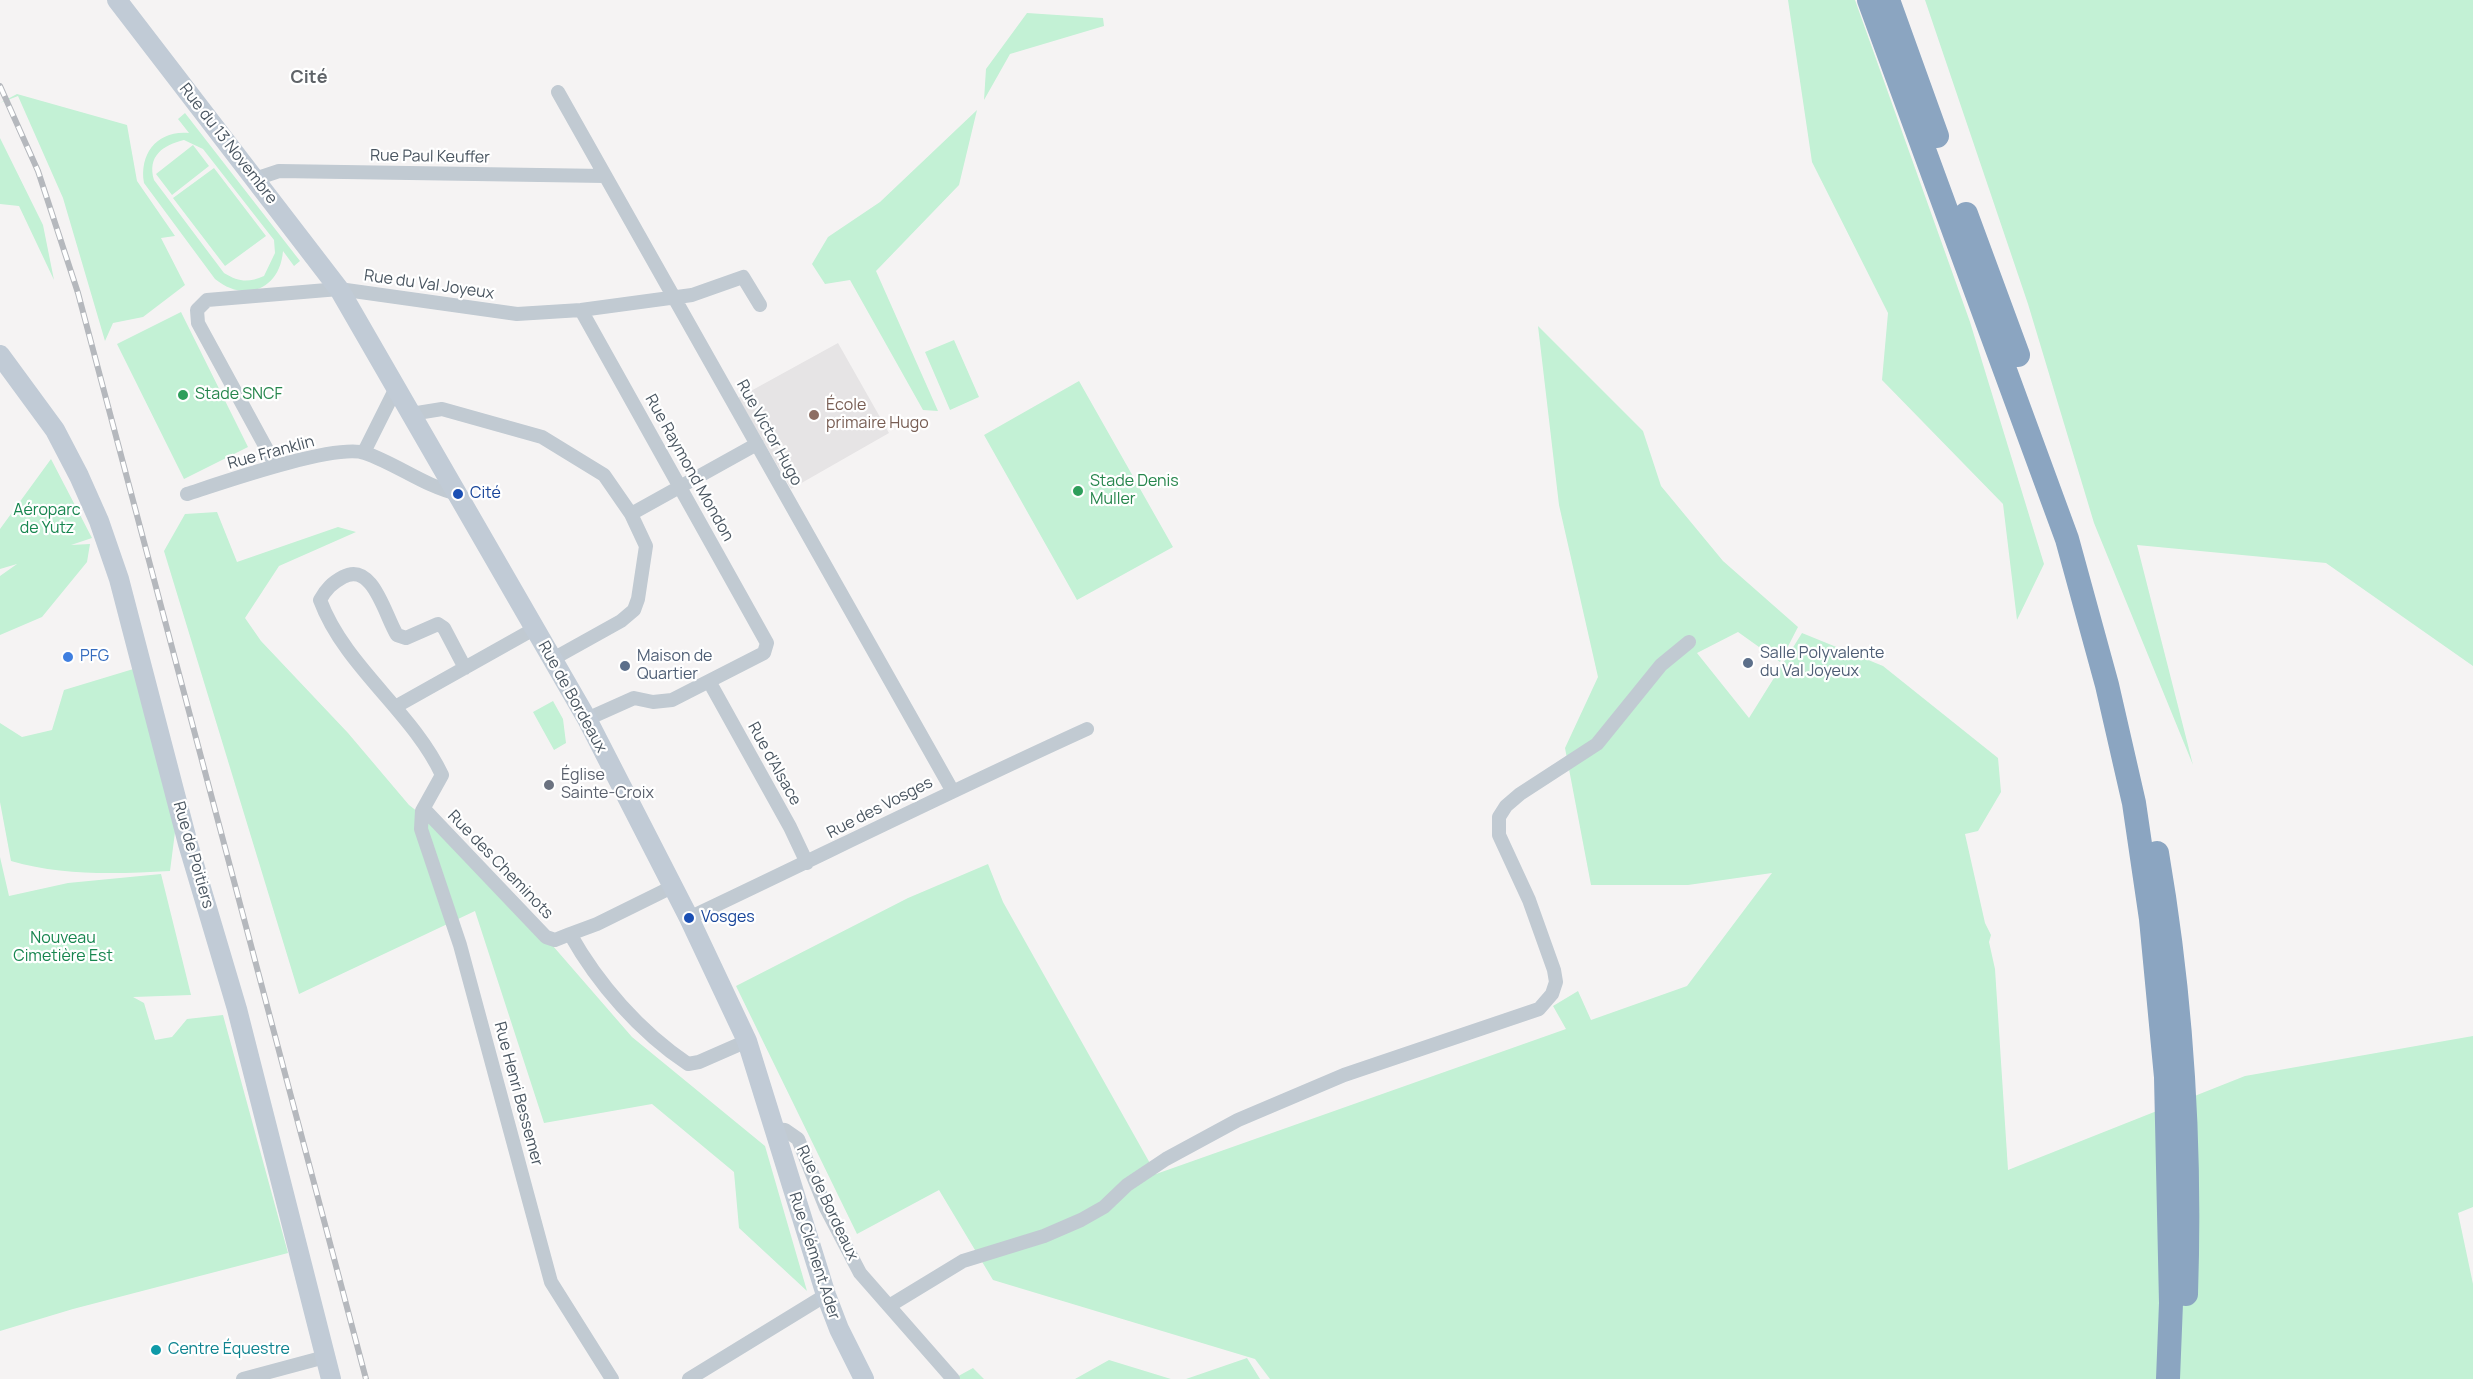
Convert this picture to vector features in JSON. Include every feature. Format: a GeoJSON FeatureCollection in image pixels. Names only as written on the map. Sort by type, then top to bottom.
{"type":"FeatureCollection","features":[{"type":"Feature","properties":{"kind":"highway"},"geometry":{"type":"LineString","coordinates":[[1869,0],[2067,539],[2107,685],[2134,803],[2151,919],[2166,1077],[2171,1291],[2168,1379]]}},
{"type":"Feature","properties":{"kind":"highway"},"geometry":{"type":"LineString","coordinates":[[1888,0],[2082,535],[2105,612],[2144,774],[2167,906],[2185,1108],[2188,1227],[2181,1379]]}},
{"type":"Feature","properties":{"kind":"street","name":"Rue du 13 Novembre"},"geometry":{"type":"LineString","coordinates":[[117,0],[339,289]]}},
{"type":"Feature","properties":{"kind":"street","name":"Rue Victor Hugo"},"geometry":{"type":"LineString","coordinates":[[558,92],[952,790]]}},
{"type":"Feature","properties":{"kind":"street","name":"Rue Paul Keuffer"},"geometry":{"type":"LineString","coordinates":[[255,178],[279,171],[605,176]]}},
{"type":"Feature","properties":{"kind":"street","name":"Rue du Val Joyeux"},"geometry":{"type":"LineString","coordinates":[[276,466],[198,323],[197,310],[207,300],[339,289],[517,314],[581,310],[692,295],[743,277],[760,305]]}},
{"type":"Feature","properties":{"kind":"street","name":"Rue de Bordeaux"},"geometry":{"type":"LineString","coordinates":[[339,289],[458,494],[550,660],[587,719],[688,918],[747,1041],[773,1129],[785,1130],[798,1139],[812,1178],[842,1243],[860,1273],[953,1379]]}},
{"type":"Feature","properties":{"kind":"street","name":"Rue Raymond Mondon"},"geometry":{"type":"LineString","coordinates":[[581,310],[767,643],[764,653],[710,683]]}},
{"type":"Feature","properties":{"kind":"street","name":"Rue de Poitiers"},"geometry":{"type":"LineString","coordinates":[[0,356],[55,430],[79,476],[115,568],[188,844],[237,1009],[331,1379]]}},
{"type":"Feature","properties":{"kind":"street"},"geometry":{"type":"LineString","coordinates":[[396,388],[364,452],[438,489],[458,494]]}},
{"type":"Feature","properties":{"kind":"street"},"geometry":{"type":"LineString","coordinates":[[411,414],[442,409],[542,437],[604,476],[631,514],[646,546],[638,599],[634,610],[621,621],[550,660]]}},
{"type":"Feature","properties":{"kind":"street"},"geometry":{"type":"LineString","coordinates":[[631,514],[757,444]]}},
{"type":"Feature","properties":{"kind":"street","name":"Rue Franklin"},"geometry":{"type":"LineString","coordinates":[[187,494],[276,466],[348,451],[364,452]]}},
{"type":"Feature","properties":{"kind":"street","name":"Rue des Cheminots"},"geometry":{"type":"LineString","coordinates":[[465,668],[444,628],[438,624],[406,638],[398,635],[371,584],[359,574],[350,573],[337,580],[326,589],[320,600],[330,625],[395,707],[442,775],[424,807],[426,811],[546,937],[555,940],[570,934]]}},
{"type":"Feature","properties":{"kind":"street"},"geometry":{"type":"LineString","coordinates":[[395,707],[534,629]]}},
{"type":"Feature","properties":{"kind":"street"},"geometry":{"type":"LineString","coordinates":[[889,1306],[963,1262],[1044,1236],[1081,1220],[1104,1207],[1127,1185],[1166,1159],[1238,1120],[1344,1075],[1539,1009],[1552,994],[1556,982],[1554,970],[1529,900],[1499,835],[1499,817],[1506,806],[1520,794],[1597,744],[1661,665],[1689,642]]}},
{"type":"Feature","properties":{"kind":"street"},"geometry":{"type":"LineString","coordinates":[[587,719],[634,698],[652,702],[672,700],[710,683]]}},
{"type":"Feature","properties":{"kind":"street","name":"Rue d'Alsace"},"geometry":{"type":"LineString","coordinates":[[710,683],[807,863]]}},
{"type":"Feature","properties":{"kind":"street","name":"Rue des Vosges"},"geometry":{"type":"LineString","coordinates":[[688,918],[807,863],[952,790],[1087,729]]}},
{"type":"Feature","properties":{"kind":"street","name":"Rue Henri Bessemer"},"geometry":{"type":"LineString","coordinates":[[424,807],[421,829],[460,945],[551,1281],[612,1379]]}},
{"type":"Feature","properties":{"kind":"street"},"geometry":{"type":"LineString","coordinates":[[672,887],[597,924],[570,934],[608,989],[643,1028],[688,1064],[699,1062],[747,1041]]}},
{"type":"Feature","properties":{"kind":"street","name":"Rue Clément Ader"},"geometry":{"type":"LineString","coordinates":[[773,1129],[826,1295],[839,1329],[864,1379]]}},
{"type":"Feature","properties":{"kind":"street"},"geometry":{"type":"LineString","coordinates":[[689,1379],[826,1295]]}},
{"type":"Feature","properties":{"kind":"street"},"geometry":{"type":"LineString","coordinates":[[243,1379],[325,1357]]}},
{"type":"Feature","properties":{"kind":"shaded area","name":"École primaire Hugo"},"geometry":{"type":"Polygon","coordinates":[[[838,343],[889,433],[791,489],[738,398],[838,343]]]}},
{"type":"Feature","properties":{"kind":"green space"},"geometry":{"type":"Polygon","coordinates":[[[1788,0],[1855,0],[1970,322],[2044,564],[2017,620],[2003,504],[1882,380],[1888,313],[1812,162],[1788,0]]]}},
{"type":"Feature","properties":{"kind":"green space"},"geometry":{"type":"Polygon","coordinates":[[[1925,0],[2473,0],[2473,666],[2326,563],[2137,545],[2193,765],[2094,523],[2028,304],[1925,0]]]}},
{"type":"Feature","properties":{"kind":"green space"},"geometry":{"type":"Polygon","coordinates":[[[1027,13],[1103,18],[1104,26],[1010,54],[984,100],[986,69],[1027,13]]]}},
{"type":"Feature","properties":{"kind":"green space"},"geometry":{"type":"Polygon","coordinates":[[[17,94],[127,125],[137,181],[175,236],[161,238],[185,285],[143,317],[113,323],[105,341],[63,198],[18,96],[0,103],[17,94]]]}},
{"type":"Feature","properties":{"kind":"green space"},"geometry":{"type":"Polygon","coordinates":[[[977,110],[959,185],[876,271],[938,411],[923,410],[850,280],[825,284],[812,264],[828,237],[880,202],[977,110]]]}},
{"type":"Feature","properties":{"kind":"green space"},"geometry":{"type":"Polygon","coordinates":[[[185,113],[300,261],[294,266],[283,251],[275,275],[259,289],[237,290],[215,279],[144,183],[145,162],[153,146],[168,135],[189,133],[178,119],[185,113]],[[184,140],[169,145],[155,158],[152,172],[154,180],[224,273],[244,280],[264,276],[275,253],[274,240],[203,149],[184,140]]]}},
{"type":"Feature","properties":{"kind":"green space"},"geometry":{"type":"Polygon","coordinates":[[[0,138],[43,225],[54,280],[19,206],[0,204],[0,138]]]}},
{"type":"Feature","properties":{"kind":"green space"},"geometry":{"type":"Polygon","coordinates":[[[193,145],[209,166],[172,195],[156,174],[193,145]]]}},
{"type":"Feature","properties":{"kind":"green space"},"geometry":{"type":"Polygon","coordinates":[[[214,168],[266,236],[225,266],[173,198],[214,168]]]}},
{"type":"Feature","properties":{"kind":"green space","name":"Stade SNCF"},"geometry":{"type":"Polygon","coordinates":[[[181,312],[248,447],[184,479],[117,344],[181,312]]]}},
{"type":"Feature","properties":{"kind":"green space"},"geometry":{"type":"Polygon","coordinates":[[[1538,326],[1643,431],[1661,486],[1723,561],[1798,627],[1780,662],[1738,632],[1697,653],[1749,718],[1802,633],[1883,666],[1998,758],[2001,792],[1978,831],[1965,834],[1985,923],[1991,935],[1989,942],[1995,969],[2008,1170],[2245,1076],[2473,1036],[2473,1207],[2458,1213],[2473,1284],[2473,1379],[1270,1379],[1255,1359],[993,1280],[939,1190],[857,1234],[736,986],[908,898],[988,864],[1003,902],[1156,1174],[1566,1029],[1553,1006],[1578,991],[1591,1020],[1687,986],[1772,873],[1688,885],[1591,885],[1565,748],[1598,677],[1559,505],[1538,326]]]}},
{"type":"Feature","properties":{"kind":"green space"},"geometry":{"type":"Polygon","coordinates":[[[954,340],[979,397],[950,410],[925,352],[954,340]]]}},
{"type":"Feature","properties":{"kind":"green space","name":"Stade Denis Muller"},"geometry":{"type":"Polygon","coordinates":[[[1079,381],[1173,547],[1077,600],[984,435],[1079,381]]]}},
{"type":"Feature","properties":{"kind":"green space","name":"Aéroparc de Yutz"},"geometry":{"type":"Polygon","coordinates":[[[51,459],[92,538],[71,545],[90,544],[87,562],[42,617],[0,635],[0,576],[17,564],[0,569],[0,529],[51,459]]]}},
{"type":"Feature","properties":{"kind":"green space"},"geometry":{"type":"Polygon","coordinates":[[[217,512],[237,562],[338,527],[356,532],[279,566],[245,618],[261,641],[348,733],[409,805],[427,819],[520,908],[632,1037],[765,1146],[807,1291],[739,1228],[734,1172],[652,1104],[544,1123],[475,911],[299,994],[164,551],[185,514],[217,512]]]}},
{"type":"Feature","properties":{"kind":"green space"},"geometry":{"type":"Polygon","coordinates":[[[140,667],[178,809],[170,871],[70,872],[11,861],[0,802],[0,723],[22,737],[52,730],[64,690],[140,667]]]}},
{"type":"Feature","properties":{"kind":"green space"},"geometry":{"type":"Polygon","coordinates":[[[553,701],[563,719],[566,743],[554,750],[533,712],[553,701]]]}},
{"type":"Feature","properties":{"kind":"green space","name":"Nouveau Cimetière Est"},"geometry":{"type":"Polygon","coordinates":[[[0,857],[9,896],[68,883],[161,874],[191,995],[133,997],[144,1003],[155,1040],[172,1037],[187,1019],[223,1015],[288,1253],[73,1309],[0,1331],[0,857]]]}},
{"type":"Feature","properties":{"kind":"green space"},"geometry":{"type":"Polygon","coordinates":[[[1247,1358],[1260,1379],[1186,1379],[1247,1358]]]}},
{"type":"Feature","properties":{"kind":"green space"},"geometry":{"type":"Polygon","coordinates":[[[1109,1360],[1171,1379],[1075,1379],[1109,1360]]]}},
{"type":"Feature","properties":{"kind":"green space"},"geometry":{"type":"Polygon","coordinates":[[[973,1368],[984,1379],[953,1379],[973,1368]]]}},
{"type":"Feature","properties":{"kind":"railway"},"geometry":{"type":"LineString","coordinates":[[0,86],[38,171],[78,293],[366,1379]]}},
{"type":"Feature","properties":{"kind":"place","name":"Stade SNCF"},"geometry":{"type":"Point","coordinates":[183,395]}},
{"type":"Feature","properties":{"kind":"place","name":"École primaire Hugo"},"geometry":{"type":"Point","coordinates":[814,415]}},
{"type":"Feature","properties":{"kind":"place","name":"Stade Denis Muller"},"geometry":{"type":"Point","coordinates":[1078,491]}},
{"type":"Feature","properties":{"kind":"place","name":"Cité"},"geometry":{"type":"Point","coordinates":[458,494]}},
{"type":"Feature","properties":{"kind":"place","name":"PFG"},"geometry":{"type":"Point","coordinates":[68,657]}},
{"type":"Feature","properties":{"kind":"place","name":"Salle Polyvalente du Val Joyeux"},"geometry":{"type":"Point","coordinates":[1748,663]}},
{"type":"Feature","properties":{"kind":"place","name":"Maison de Quartier"},"geometry":{"type":"Point","coordinates":[625,666]}},
{"type":"Feature","properties":{"kind":"place","name":"Église Sainte-Croix"},"geometry":{"type":"Point","coordinates":[549,785]}},
{"type":"Feature","properties":{"kind":"place","name":"Vosges"},"geometry":{"type":"Point","coordinates":[689,918]}},
{"type":"Feature","properties":{"kind":"place","name":"Centre Équestre"},"geometry":{"type":"Point","coordinates":[156,1350]}},
{"type":"Feature","properties":{"kind":"district","name":"Cité"},"geometry":{"type":"Point","coordinates":[309,78]}}]}
